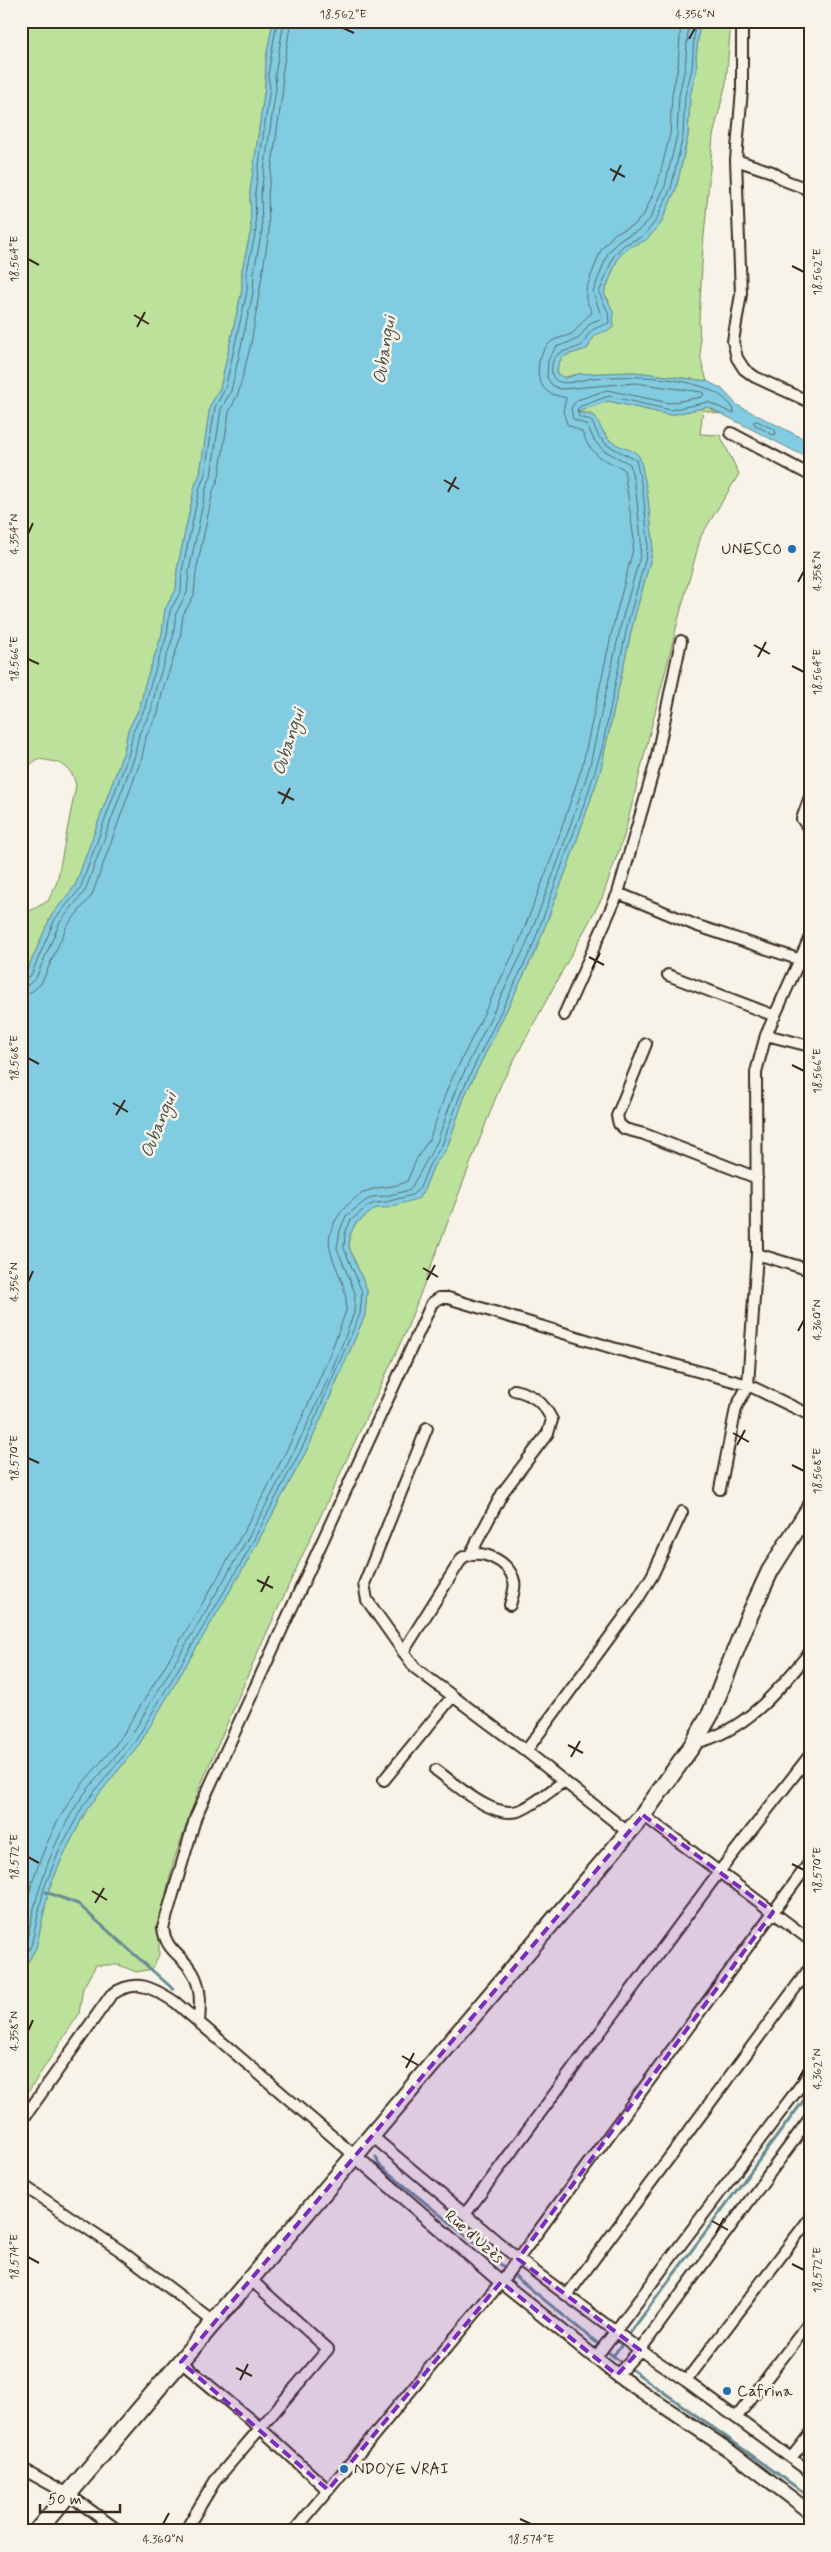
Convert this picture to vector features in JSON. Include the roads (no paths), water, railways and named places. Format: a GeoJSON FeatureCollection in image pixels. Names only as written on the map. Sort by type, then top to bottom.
{"type":"FeatureCollection","features":[{"type":"Feature","properties":{"kind":"main road"},"geometry":{"type":"LineString","coordinates":[[37,2531],[643,1815],[694,1742],[711,1713],[747,1620],[770,1571],[810,1508]]}},
{"type":"Feature","properties":{"kind":"street"},"geometry":{"type":"LineString","coordinates":[[742,21],[742,90],[736,160],[741,294],[733,341],[736,358],[744,368],[755,376],[810,402]]}},
{"type":"Feature","properties":{"kind":"street"},"geometry":{"type":"LineString","coordinates":[[736,160],[772,172],[786,181],[810,190]]}},
{"type":"Feature","properties":{"kind":"street"},"geometry":{"type":"LineString","coordinates":[[730,433],[810,475]]}},
{"type":"Feature","properties":{"kind":"street"},"geometry":{"type":"LineString","coordinates":[[564,1016],[618,893],[655,765],[681,641]]}},
{"type":"Feature","properties":{"kind":"street"},"geometry":{"type":"LineString","coordinates":[[810,797],[802,819],[810,830]]}},
{"type":"Feature","properties":{"kind":"street"},"geometry":{"type":"LineString","coordinates":[[618,893],[695,925],[805,961]]}},
{"type":"Feature","properties":{"kind":"street"},"geometry":{"type":"LineString","coordinates":[[720,1489],[736,1408],[748,1385],[757,1254],[756,1072],[766,1035],[805,961],[810,937]]}},
{"type":"Feature","properties":{"kind":"street"},"geometry":{"type":"LineString","coordinates":[[668,975],[775,1016]]}},
{"type":"Feature","properties":{"kind":"street"},"geometry":{"type":"LineString","coordinates":[[766,1035],[810,1046]]}},
{"type":"Feature","properties":{"kind":"street"},"geometry":{"type":"LineString","coordinates":[[646,1044],[617,1116],[619,1124],[625,1129],[644,1134],[758,1178]]}},
{"type":"Feature","properties":{"kind":"street"},"geometry":{"type":"LineString","coordinates":[[757,1254],[810,1270]]}},
{"type":"Feature","properties":{"kind":"street"},"geometry":{"type":"LineString","coordinates":[[199,2023],[201,1994],[193,1972],[165,1940],[163,1928],[196,1816],[432,1303],[438,1298],[448,1298],[612,1348],[748,1385],[810,1415]]}},
{"type":"Feature","properties":{"kind":"street"},"geometry":{"type":"LineString","coordinates":[[403,1652],[462,1558],[471,1553],[503,1492],[538,1448],[550,1427],[552,1420],[546,1409],[526,1393],[514,1390]]}},
{"type":"Feature","properties":{"kind":"street"},"geometry":{"type":"LineString","coordinates":[[427,1428],[364,1584],[367,1600],[396,1638],[403,1652],[415,1668],[526,1750],[563,1782],[629,1833]]}},
{"type":"Feature","properties":{"kind":"street"},"geometry":{"type":"LineString","coordinates":[[526,1750],[637,1600],[652,1576],[682,1512]]}},
{"type":"Feature","properties":{"kind":"street"},"geometry":{"type":"LineString","coordinates":[[471,1553],[484,1554],[499,1561],[509,1570],[514,1580],[510,1605]]}},
{"type":"Feature","properties":{"kind":"street"},"geometry":{"type":"LineString","coordinates":[[694,1742],[712,1739],[731,1730],[780,1689],[810,1652]]}},
{"type":"Feature","properties":{"kind":"street"},"geometry":{"type":"LineString","coordinates":[[384,1780],[452,1697]]}},
{"type":"Feature","properties":{"kind":"street"},"geometry":{"type":"LineString","coordinates":[[466,2213],[719,1872],[810,1755]]}},
{"type":"Feature","properties":{"kind":"street"},"geometry":{"type":"LineString","coordinates":[[436,1770],[493,1809],[506,1813],[521,1810],[563,1782]]}},
{"type":"Feature","properties":{"kind":"street"},"geometry":{"type":"LineString","coordinates":[[643,1815],[810,1940]]}},
{"type":"Feature","properties":{"kind":"street"},"geometry":{"type":"LineString","coordinates":[[294,2531],[501,2282],[810,1862]]}},
{"type":"Feature","properties":{"kind":"street"},"geometry":{"type":"LineString","coordinates":[[568,2294],[810,1968]]}},
{"type":"Feature","properties":{"kind":"street","name":"Rue d'Uzès"},"geometry":{"type":"LineString","coordinates":[[21,2122],[96,2013],[111,1995],[124,1986],[144,1985],[158,1991],[199,2023],[501,2282],[616,2375],[730,2451],[810,2512]]}},
{"type":"Feature","properties":{"kind":"street"},"geometry":{"type":"LineString","coordinates":[[596,2357],[810,2073]]}},
{"type":"Feature","properties":{"kind":"street"},"geometry":{"type":"LineString","coordinates":[[616,2375],[640,2350],[810,2118]]}},
{"type":"Feature","properties":{"kind":"street"},"geometry":{"type":"LineString","coordinates":[[372,2136],[466,2213],[518,2259],[568,2294],[615,2332],[686,2381],[810,2472]]}},
{"type":"Feature","properties":{"kind":"street"},"geometry":{"type":"LineString","coordinates":[[21,2184],[120,2251],[214,2322]]}},
{"type":"Feature","properties":{"kind":"street"},"geometry":{"type":"LineString","coordinates":[[686,2381],[810,2218]]}},
{"type":"Feature","properties":{"kind":"street"},"geometry":{"type":"LineString","coordinates":[[185,2531],[215,2481],[259,2427],[328,2349],[250,2279]]}},
{"type":"Feature","properties":{"kind":"street"},"geometry":{"type":"LineString","coordinates":[[736,2418],[810,2322]]}},
{"type":"Feature","properties":{"kind":"street"},"geometry":{"type":"LineString","coordinates":[[181,2362],[259,2427],[328,2490]]}},
{"type":"Feature","properties":{"kind":"street"},"geometry":{"type":"LineString","coordinates":[[791,2458],[810,2434]]}},
{"type":"Feature","properties":{"kind":"street"},"geometry":{"type":"LineString","coordinates":[[21,2468],[68,2494],[113,2529]]}},
{"type":"Feature","properties":{"kind":"water","name":"Oubangui"},"geometry":{"type":"Polygon","coordinates":[[[273,21],[700,21],[696,57],[697,69],[690,96],[688,136],[676,189],[660,225],[646,240],[626,249],[618,258],[604,293],[613,311],[614,327],[596,335],[588,348],[566,355],[560,361],[557,374],[565,378],[578,374],[635,372],[707,381],[722,389],[737,405],[810,442],[810,459],[708,407],[670,415],[608,401],[577,412],[595,416],[609,440],[635,453],[640,458],[647,491],[653,541],[651,558],[633,623],[600,772],[569,863],[536,950],[465,1095],[447,1148],[433,1167],[424,1190],[419,1198],[387,1208],[376,1208],[355,1224],[350,1235],[349,1247],[367,1290],[365,1315],[310,1444],[247,1562],[140,1743],[87,1809],[49,1889],[36,1948],[21,1974],[21,976],[26,973],[51,916],[75,886],[124,751],[128,730],[140,707],[145,684],[162,634],[165,609],[176,590],[177,570],[195,485],[200,474],[210,406],[220,388],[242,290],[242,270],[251,230],[250,192],[265,87],[266,58],[273,21]]]}},
{"type":"Feature","properties":{"kind":"waterway"},"geometry":{"type":"LineString","coordinates":[[46,1892],[78,1904],[173,1989]]}},
{"type":"Feature","properties":{"kind":"waterway"},"geometry":{"type":"LineString","coordinates":[[630,2333],[810,2092]]}},
{"type":"Feature","properties":{"kind":"waterway"},"geometry":{"type":"LineString","coordinates":[[376,2157],[379,2165],[613,2356],[810,2497]]}},
{"type":"Feature","properties":{"kind":"waterway"},"geometry":{"type":"LineString","coordinates":[[613,2356],[621,2345]]}},
{"type":"Feature","properties":{"kind":"place","name":"UNESCO"},"geometry":{"type":"Point","coordinates":[792,549]}},
{"type":"Feature","properties":{"kind":"place","name":"Cafrina"},"geometry":{"type":"Point","coordinates":[727,2391]}},
{"type":"Feature","properties":{"kind":"place","name":"NDOYE VRAI"},"geometry":{"type":"Point","coordinates":[344,2469]}}]}
